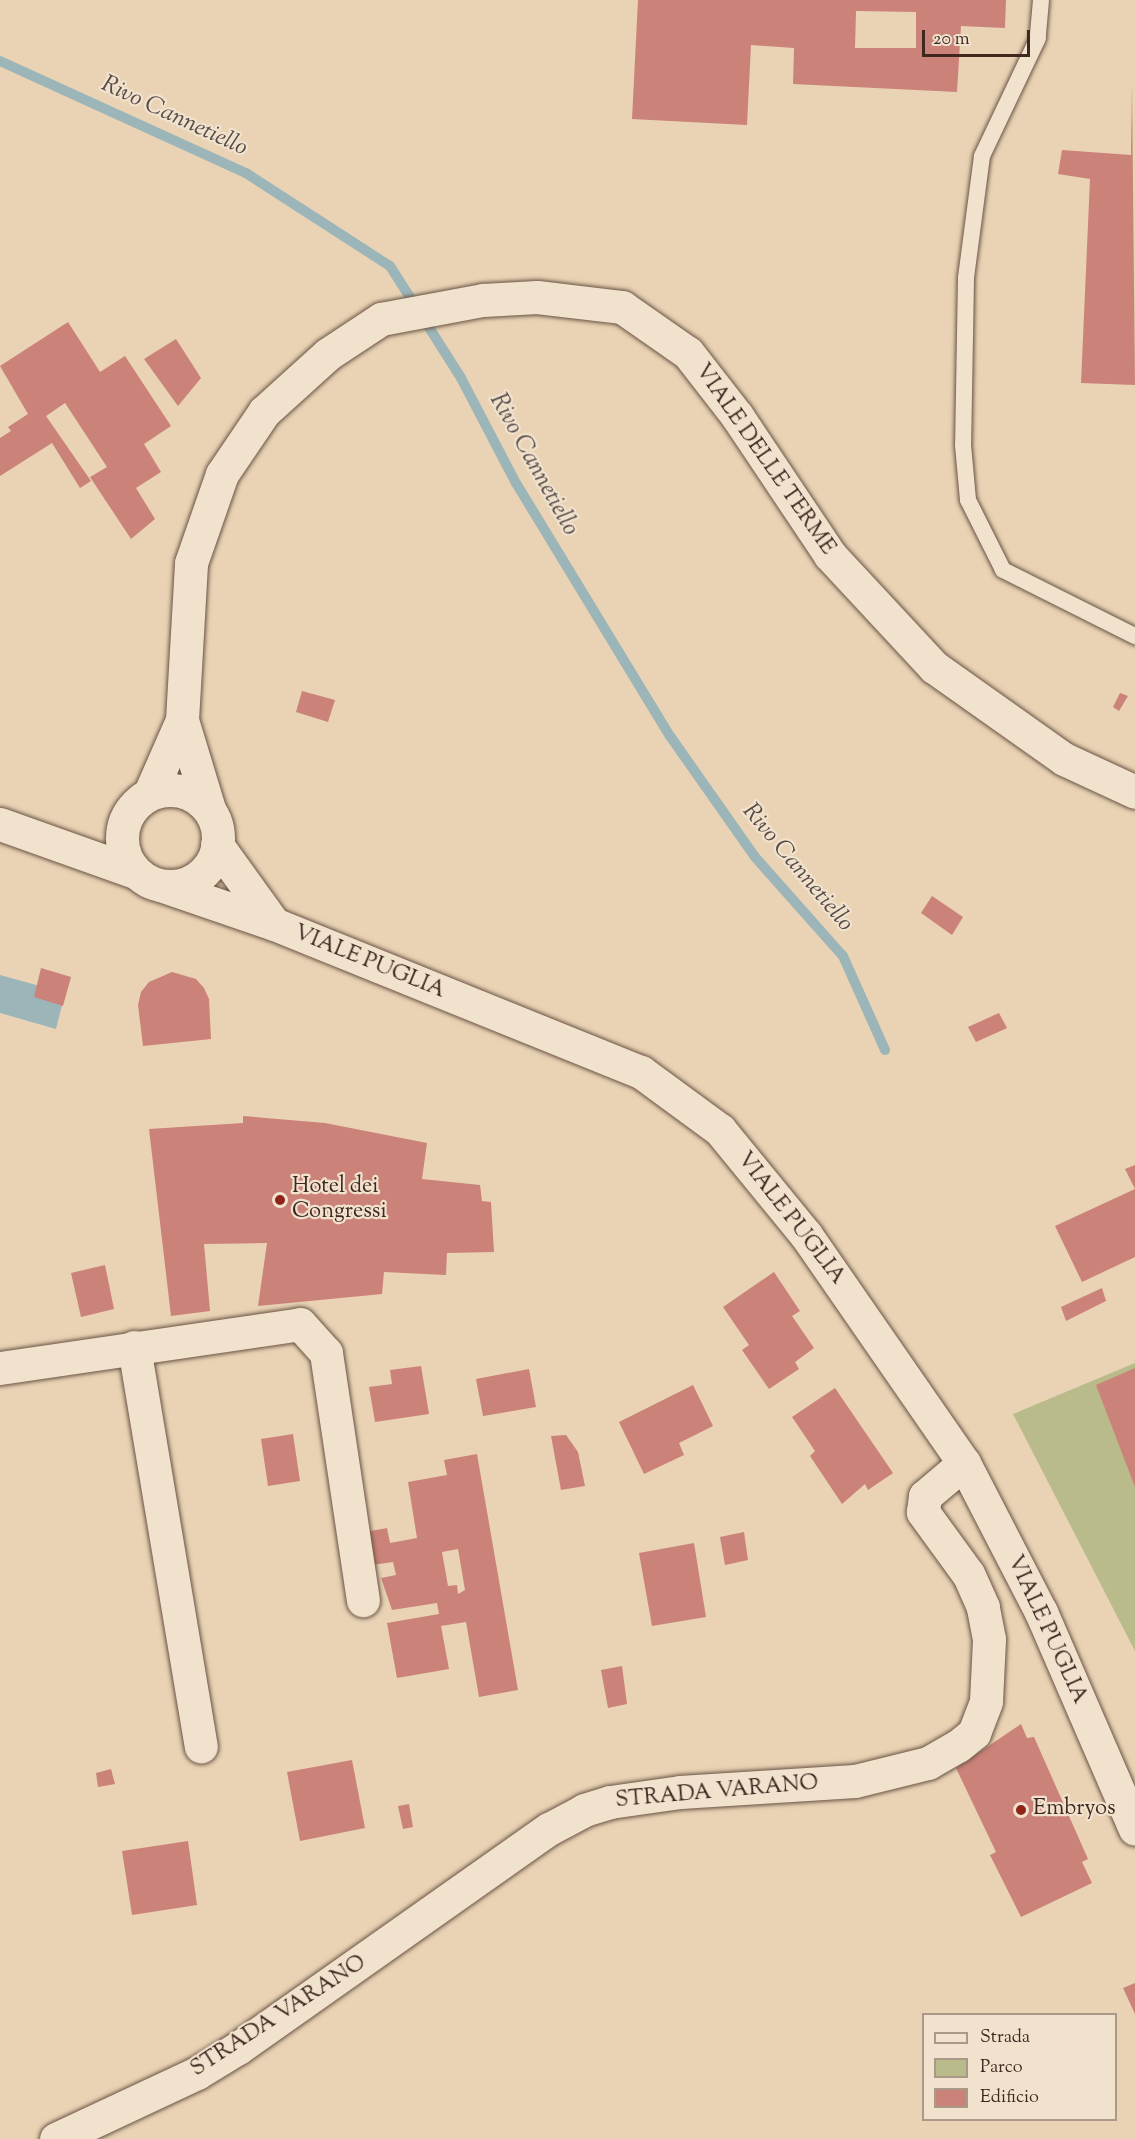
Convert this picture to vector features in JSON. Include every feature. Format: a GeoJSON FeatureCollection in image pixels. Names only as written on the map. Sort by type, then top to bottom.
{"type":"FeatureCollection","features":[{"type":"Feature","properties":{"kind":"main road","name":"VIALE DELLE TERME"},"geometry":{"type":"LineString","coordinates":[[150,793],[182,720],[191,563],[222,474],[264,412],[328,354],[381,319],[483,300],[537,297],[622,308],[688,353],[737,416],[830,555],[934,667],[1064,759],[1135,792]]}},
{"type":"Feature","properties":{"kind":"main road"},"geometry":{"type":"LineString","coordinates":[[182,720],[209,809],[216,823],[217,845],[206,870],[193,880],[149,879],[126,859],[122,829],[127,814],[150,793],[181,790],[209,809]]}},
{"type":"Feature","properties":{"kind":"main road"},"geometry":{"type":"LineString","coordinates":[[0,824],[274,924]]}},
{"type":"Feature","properties":{"kind":"main road"},"geometry":{"type":"LineString","coordinates":[[41,840],[122,829]]}},
{"type":"Feature","properties":{"kind":"main road","name":"VIALE PUGLIA"},"geometry":{"type":"LineString","coordinates":[[217,845],[274,924],[641,1072],[720,1130],[813,1244],[964,1463],[1041,1612],[1135,1828]]}},
{"type":"Feature","properties":{"kind":"main road"},"geometry":{"type":"LineString","coordinates":[[0,1368],[300,1324],[326,1353],[363,1600]]}},
{"type":"Feature","properties":{"kind":"main road"},"geometry":{"type":"LineString","coordinates":[[135,1347],[201,1746]]}},
{"type":"Feature","properties":{"kind":"main road","name":"STRADA VARANO"},"geometry":{"type":"LineString","coordinates":[[56,2139],[197,2073],[238,2048],[549,1829],[584,1810],[610,1802],[680,1792],[855,1782],[928,1762],[958,1746],[974,1733],[986,1701],[989,1639],[983,1607],[968,1574],[923,1512],[925,1496],[964,1463]]}},
{"type":"Feature","properties":{"kind":"lane"},"geometry":{"type":"LineString","coordinates":[[1041,0],[1038,38],[982,156],[966,278],[963,445],[968,500],[1003,570],[1135,636]]}},
{"type":"Feature","properties":{"kind":"green space"},"geometry":{"type":"Polygon","coordinates":[[[1135,1363],[1135,1651],[1013,1414],[1135,1363]]]}},
{"type":"Feature","properties":{"kind":"water"},"geometry":{"type":"Polygon","coordinates":[[[0,975],[65,993],[56,1029],[0,1013],[0,975]]]}},
{"type":"Feature","properties":{"kind":"building"},"geometry":{"type":"Polygon","coordinates":[[[638,0],[1006,0],[1005,28],[961,26],[957,92],[793,84],[794,48],[751,45],[747,125],[632,119],[638,0]],[[856,11],[855,48],[916,48],[916,12],[856,11]]]}},
{"type":"Feature","properties":{"kind":"building"},"geometry":{"type":"Polygon","coordinates":[[[1132,83],[1135,385],[1081,383],[1090,179],[1058,174],[1062,150],[1131,155],[1132,83]]]}},
{"type":"Feature","properties":{"kind":"building"},"geometry":{"type":"Polygon","coordinates":[[[68,322],[100,372],[125,356],[171,426],[144,444],[161,472],[136,488],[155,519],[131,539],[90,477],[107,467],[65,403],[46,416],[91,481],[80,488],[52,443],[0,476],[0,438],[11,431],[8,427],[28,414],[0,366],[68,322]]]}},
{"type":"Feature","properties":{"kind":"building"},"geometry":{"type":"Polygon","coordinates":[[[176,339],[201,378],[178,406],[144,359],[176,339]]]}},
{"type":"Feature","properties":{"kind":"building"},"geometry":{"type":"Polygon","coordinates":[[[302,691],[335,700],[328,722],[296,712],[302,691]]]}},
{"type":"Feature","properties":{"kind":"building"},"geometry":{"type":"Polygon","coordinates":[[[1120,693],[1128,696],[1119,711],[1113,707],[1120,693]]]}},
{"type":"Feature","properties":{"kind":"building"},"geometry":{"type":"Polygon","coordinates":[[[932,896],[963,917],[952,935],[921,913],[932,896]]]}},
{"type":"Feature","properties":{"kind":"building"},"geometry":{"type":"Polygon","coordinates":[[[41,968],[71,977],[63,1006],[34,997],[41,968]]]}},
{"type":"Feature","properties":{"kind":"building"},"geometry":{"type":"Polygon","coordinates":[[[172,972],[196,979],[204,988],[209,999],[211,1039],[143,1046],[138,1005],[141,992],[149,982],[172,972]]]}},
{"type":"Feature","properties":{"kind":"building"},"geometry":{"type":"Polygon","coordinates":[[[999,1013],[1007,1028],[976,1042],[968,1027],[999,1013]]]}},
{"type":"Feature","properties":{"kind":"building"},"geometry":{"type":"Polygon","coordinates":[[[243,1116],[325,1123],[427,1143],[422,1179],[480,1185],[482,1201],[491,1202],[494,1252],[447,1253],[446,1275],[384,1272],[382,1294],[258,1306],[267,1243],[204,1244],[210,1311],[171,1316],[149,1129],[243,1123],[243,1116]]]}},
{"type":"Feature","properties":{"kind":"building"},"geometry":{"type":"Polygon","coordinates":[[[1135,1165],[1135,1189],[1125,1169],[1135,1165]]]}},
{"type":"Feature","properties":{"kind":"building"},"geometry":{"type":"Polygon","coordinates":[[[1135,1189],[1135,1257],[1082,1282],[1055,1226],[1135,1189]]]}},
{"type":"Feature","properties":{"kind":"building"},"geometry":{"type":"Polygon","coordinates":[[[105,1265],[114,1309],[81,1317],[71,1273],[105,1265]]]}},
{"type":"Feature","properties":{"kind":"building"},"geometry":{"type":"Polygon","coordinates":[[[774,1272],[800,1311],[792,1316],[814,1348],[795,1362],[799,1369],[769,1389],[742,1350],[749,1345],[723,1307],[774,1272]]]}},
{"type":"Feature","properties":{"kind":"building"},"geometry":{"type":"Polygon","coordinates":[[[1102,1288],[1106,1301],[1066,1321],[1061,1307],[1102,1288]]]}},
{"type":"Feature","properties":{"kind":"building"},"geometry":{"type":"Polygon","coordinates":[[[421,1366],[429,1414],[375,1422],[369,1387],[392,1384],[390,1370],[421,1366]]]}},
{"type":"Feature","properties":{"kind":"building"},"geometry":{"type":"Polygon","coordinates":[[[1135,1368],[1135,1487],[1096,1385],[1135,1368]]]}},
{"type":"Feature","properties":{"kind":"building"},"geometry":{"type":"Polygon","coordinates":[[[529,1369],[536,1407],[483,1416],[476,1379],[529,1369]]]}},
{"type":"Feature","properties":{"kind":"building"},"geometry":{"type":"Polygon","coordinates":[[[693,1385],[713,1426],[679,1443],[684,1455],[644,1474],[619,1422],[693,1385]]]}},
{"type":"Feature","properties":{"kind":"building"},"geometry":{"type":"Polygon","coordinates":[[[835,1388],[893,1473],[868,1490],[865,1484],[842,1504],[810,1456],[815,1451],[792,1417],[835,1388]]]}},
{"type":"Feature","properties":{"kind":"building"},"geometry":{"type":"Polygon","coordinates":[[[293,1434],[300,1481],[268,1486],[261,1439],[293,1434]]]}},
{"type":"Feature","properties":{"kind":"building"},"geometry":{"type":"Polygon","coordinates":[[[566,1435],[578,1452],[585,1486],[561,1490],[551,1436],[566,1435]]]}},
{"type":"Feature","properties":{"kind":"building"},"geometry":{"type":"Polygon","coordinates":[[[477,1454],[518,1690],[479,1697],[466,1622],[441,1626],[449,1669],[397,1678],[387,1623],[439,1614],[437,1603],[392,1610],[381,1578],[396,1575],[393,1562],[365,1566],[360,1533],[387,1528],[390,1543],[417,1538],[408,1482],[447,1475],[444,1460],[477,1454]],[[458,1549],[442,1552],[448,1586],[457,1585],[458,1594],[465,1590],[458,1549]]]}},
{"type":"Feature","properties":{"kind":"building"},"geometry":{"type":"Polygon","coordinates":[[[744,1532],[748,1560],[725,1565],[720,1537],[744,1532]]]}},
{"type":"Feature","properties":{"kind":"building"},"geometry":{"type":"Polygon","coordinates":[[[694,1543],[706,1617],[652,1626],[639,1553],[694,1543]]]}},
{"type":"Feature","properties":{"kind":"building"},"geometry":{"type":"Polygon","coordinates":[[[622,1666],[627,1704],[608,1708],[601,1670],[622,1666]]]}},
{"type":"Feature","properties":{"kind":"building","name":"Embryos"},"geometry":{"type":"Polygon","coordinates":[[[1021,1724],[1027,1738],[1034,1737],[1088,1859],[1082,1862],[1092,1883],[1021,1917],[990,1855],[996,1852],[956,1768],[1021,1724]]]}},
{"type":"Feature","properties":{"kind":"building"},"geometry":{"type":"Polygon","coordinates":[[[352,1760],[365,1828],[300,1841],[287,1772],[352,1760]]]}},
{"type":"Feature","properties":{"kind":"building"},"geometry":{"type":"Polygon","coordinates":[[[111,1769],[115,1784],[98,1787],[96,1773],[111,1769]]]}},
{"type":"Feature","properties":{"kind":"building"},"geometry":{"type":"Polygon","coordinates":[[[409,1804],[413,1827],[403,1829],[398,1806],[409,1804]]]}},
{"type":"Feature","properties":{"kind":"building"},"geometry":{"type":"Polygon","coordinates":[[[188,1841],[197,1905],[132,1915],[122,1851],[188,1841]]]}},
{"type":"Feature","properties":{"kind":"building"},"geometry":{"type":"Polygon","coordinates":[[[1135,1983],[1135,2014],[1123,1988],[1135,1983]]]}},
{"type":"Feature","properties":{"kind":"waterway","name":"Rivo Cannetiello"},"geometry":{"type":"LineString","coordinates":[[0,61],[246,173],[390,266],[461,378],[516,483],[670,736],[755,857],[843,956],[885,1050]]}},
{"type":"Feature","properties":{"kind":"place","name":"Hotel dei Congressi"},"geometry":{"type":"Point","coordinates":[280,1200]}},
{"type":"Feature","properties":{"kind":"place","name":"Embryos"},"geometry":{"type":"Point","coordinates":[1021,1810]}}]}
